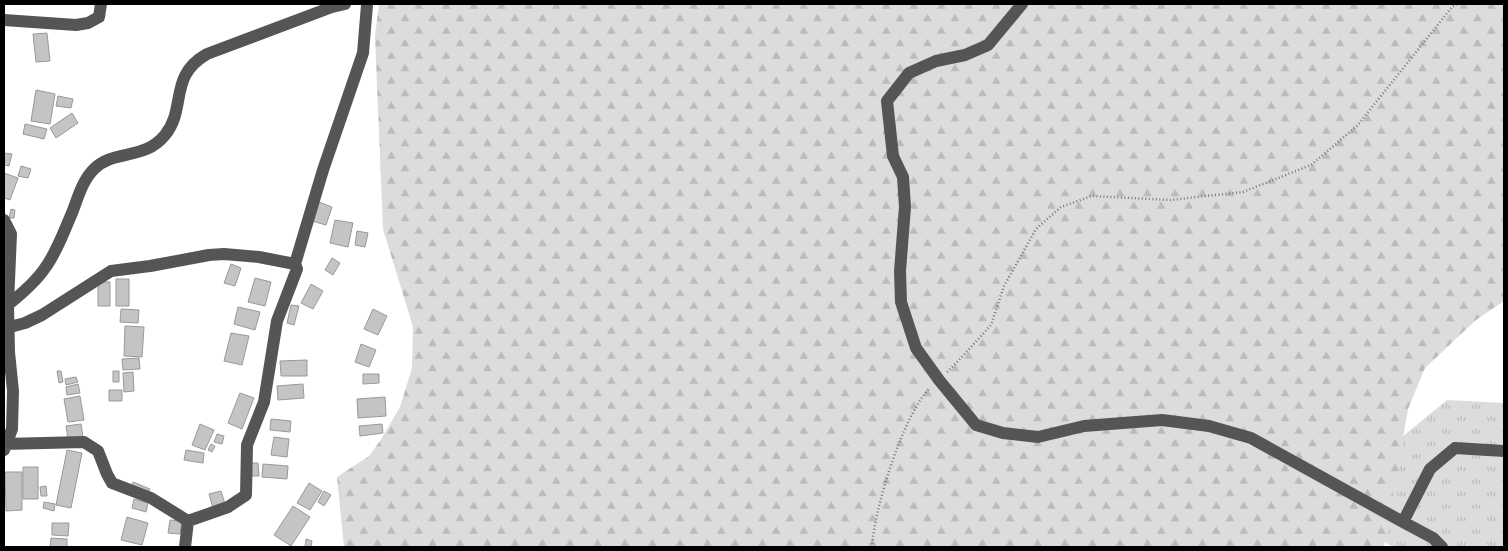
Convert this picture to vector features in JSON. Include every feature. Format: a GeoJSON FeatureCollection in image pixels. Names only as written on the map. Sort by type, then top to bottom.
{"type":"FeatureCollection","features":[{"type":"Feature","properties":{"kind":"street"},"geometry":{"type":"LineString","coordinates":[[4,20],[76,25],[88,23],[99,17],[100,4]]}},
{"type":"Feature","properties":{"kind":"street"},"geometry":{"type":"LineString","coordinates":[[6,306],[41,274],[46,267],[83,186],[94,170],[111,159],[142,152],[164,136],[174,117],[180,88],[192,65],[208,54],[332,6],[345,4]]}},
{"type":"Feature","properties":{"kind":"street"},"geometry":{"type":"LineString","coordinates":[[188,521],[228,507],[246,495],[247,445],[264,402],[277,321],[298,268],[295,264],[323,170],[363,53],[370,4],[352,4]]}},
{"type":"Feature","properties":{"kind":"street"},"geometry":{"type":"LineString","coordinates":[[1022,4],[988,45],[965,55],[936,61],[909,73],[887,101],[893,156],[903,177],[905,207],[900,271],[902,302],[916,348],[939,380],[976,425],[1003,433],[1038,437],[1084,426],[1162,420],[1208,426],[1251,438],[1433,538],[1442,547]]}},
{"type":"Feature","properties":{"kind":"street"},"geometry":{"type":"LineString","coordinates":[[4,220],[11,234],[6,306],[10,327],[9,352],[13,400],[12,429],[5,446],[84,442],[98,451],[112,483],[151,498],[188,521]]}},
{"type":"Feature","properties":{"kind":"street"},"geometry":{"type":"LineString","coordinates":[[10,327],[25,323],[42,315],[112,271],[224,254],[259,257],[295,264]]}},
{"type":"Feature","properties":{"kind":"street"},"geometry":{"type":"LineString","coordinates":[[1403,522],[1430,469],[1454,448],[1504,451]]}},
{"type":"Feature","properties":{"kind":"street"},"geometry":{"type":"LineString","coordinates":[[185,547],[188,521]]}},
{"type":"Feature","properties":{"kind":"path"},"geometry":{"type":"LineString","coordinates":[[872,547],[873,532],[892,462],[910,415],[926,392],[961,358],[991,324],[1004,286],[1036,229],[1060,207],[1092,196],[1170,200],[1243,192],[1311,165],[1357,126],[1426,37],[1452,7],[1457,4]]}},
{"type":"Feature","properties":{"kind":"green space"},"geometry":{"type":"Polygon","coordinates":[[[379,4],[1504,4],[1504,301],[1476,320],[1425,368],[1408,409],[1384,547],[344,547],[337,477],[369,456],[380,441],[400,407],[412,368],[413,327],[383,229],[375,36],[379,4]]]}},
{"type":"Feature","properties":{"kind":"green space"},"geometry":{"type":"Polygon","coordinates":[[[1447,400],[1504,403],[1504,547],[1392,547],[1347,514],[1385,451],[1447,400]]]}},
{"type":"Feature","properties":{"kind":"building"},"geometry":{"type":"Polygon","coordinates":[[[47,33],[50,61],[36,62],[33,34],[47,33]]]}},
{"type":"Feature","properties":{"kind":"building"},"geometry":{"type":"Polygon","coordinates":[[[36,90],[55,94],[50,124],[31,121],[36,90]]]}},
{"type":"Feature","properties":{"kind":"building"},"geometry":{"type":"Polygon","coordinates":[[[58,96],[73,99],[71,108],[56,106],[58,96]]]}},
{"type":"Feature","properties":{"kind":"building"},"geometry":{"type":"Polygon","coordinates":[[[72,113],[78,123],[56,138],[50,128],[72,113]]]}},
{"type":"Feature","properties":{"kind":"building"},"geometry":{"type":"Polygon","coordinates":[[[25,124],[47,129],[44,139],[23,134],[25,124]]]}},
{"type":"Feature","properties":{"kind":"building"},"geometry":{"type":"Polygon","coordinates":[[[4,153],[12,154],[9,166],[4,165],[4,153]]]}},
{"type":"Feature","properties":{"kind":"building"},"geometry":{"type":"Polygon","coordinates":[[[21,166],[31,169],[28,178],[18,176],[21,166]]]}},
{"type":"Feature","properties":{"kind":"building"},"geometry":{"type":"Polygon","coordinates":[[[4,173],[18,178],[10,200],[4,198],[4,173]]]}},
{"type":"Feature","properties":{"kind":"building"},"geometry":{"type":"Polygon","coordinates":[[[319,202],[332,207],[326,225],[312,221],[319,202]]]}},
{"type":"Feature","properties":{"kind":"building"},"geometry":{"type":"Polygon","coordinates":[[[11,209],[15,210],[14,218],[9,218],[11,209]]]}},
{"type":"Feature","properties":{"kind":"building"},"geometry":{"type":"Polygon","coordinates":[[[335,220],[353,223],[348,247],[330,243],[335,220]]]}},
{"type":"Feature","properties":{"kind":"building"},"geometry":{"type":"Polygon","coordinates":[[[357,231],[368,233],[365,247],[355,245],[357,231]]]}},
{"type":"Feature","properties":{"kind":"building"},"geometry":{"type":"Polygon","coordinates":[[[332,258],[340,263],[333,275],[325,270],[332,258]]]}},
{"type":"Feature","properties":{"kind":"building"},"geometry":{"type":"Polygon","coordinates":[[[231,264],[241,268],[235,286],[224,283],[231,264]]]}},
{"type":"Feature","properties":{"kind":"building"},"geometry":{"type":"Polygon","coordinates":[[[255,278],[271,282],[265,306],[248,302],[255,278]]]}},
{"type":"Feature","properties":{"kind":"building"},"geometry":{"type":"Polygon","coordinates":[[[116,279],[129,279],[129,306],[116,306],[116,279]]]}},
{"type":"Feature","properties":{"kind":"building"},"geometry":{"type":"Polygon","coordinates":[[[98,282],[110,282],[110,306],[98,306],[98,282]]]}},
{"type":"Feature","properties":{"kind":"building"},"geometry":{"type":"Polygon","coordinates":[[[311,284],[323,291],[313,309],[301,303],[311,284]]]}},
{"type":"Feature","properties":{"kind":"building"},"geometry":{"type":"Polygon","coordinates":[[[291,305],[299,306],[294,325],[287,323],[291,305]]]}},
{"type":"Feature","properties":{"kind":"building"},"geometry":{"type":"Polygon","coordinates":[[[238,307],[260,312],[255,330],[234,324],[238,307]]]}},
{"type":"Feature","properties":{"kind":"building"},"geometry":{"type":"Polygon","coordinates":[[[121,309],[139,310],[138,323],[120,322],[121,309]]]}},
{"type":"Feature","properties":{"kind":"building"},"geometry":{"type":"Polygon","coordinates":[[[373,309],[387,316],[378,335],[364,329],[373,309]]]}},
{"type":"Feature","properties":{"kind":"building"},"geometry":{"type":"Polygon","coordinates":[[[125,326],[144,327],[142,357],[124,356],[125,326]]]}},
{"type":"Feature","properties":{"kind":"building"},"geometry":{"type":"Polygon","coordinates":[[[231,333],[249,336],[242,365],[224,361],[231,333]]]}},
{"type":"Feature","properties":{"kind":"building"},"geometry":{"type":"Polygon","coordinates":[[[361,344],[376,350],[369,367],[355,362],[361,344]]]}},
{"type":"Feature","properties":{"kind":"building"},"geometry":{"type":"Polygon","coordinates":[[[139,358],[140,369],[123,370],[122,359],[139,358]]]}},
{"type":"Feature","properties":{"kind":"building"},"geometry":{"type":"Polygon","coordinates":[[[307,360],[307,376],[281,376],[280,361],[307,360]]]}},
{"type":"Feature","properties":{"kind":"building"},"geometry":{"type":"Polygon","coordinates":[[[57,371],[61,371],[63,382],[59,383],[57,371]]]}},
{"type":"Feature","properties":{"kind":"building"},"geometry":{"type":"Polygon","coordinates":[[[113,371],[119,371],[119,382],[113,382],[113,371]]]}},
{"type":"Feature","properties":{"kind":"building"},"geometry":{"type":"Polygon","coordinates":[[[133,372],[134,391],[124,392],[123,373],[133,372]]]}},
{"type":"Feature","properties":{"kind":"building"},"geometry":{"type":"Polygon","coordinates":[[[363,374],[379,374],[379,383],[363,384],[363,374]]]}},
{"type":"Feature","properties":{"kind":"building"},"geometry":{"type":"Polygon","coordinates":[[[76,377],[78,382],[66,385],[65,379],[76,377]]]}},
{"type":"Feature","properties":{"kind":"building"},"geometry":{"type":"Polygon","coordinates":[[[78,384],[80,393],[67,395],[66,387],[78,384]]]}},
{"type":"Feature","properties":{"kind":"building"},"geometry":{"type":"Polygon","coordinates":[[[303,384],[304,398],[278,400],[277,386],[303,384]]]}},
{"type":"Feature","properties":{"kind":"building"},"geometry":{"type":"Polygon","coordinates":[[[109,390],[122,390],[122,401],[109,401],[109,390]]]}},
{"type":"Feature","properties":{"kind":"building"},"geometry":{"type":"Polygon","coordinates":[[[240,393],[254,398],[242,429],[228,423],[240,393]]]}},
{"type":"Feature","properties":{"kind":"building"},"geometry":{"type":"Polygon","coordinates":[[[80,396],[84,420],[68,422],[64,399],[80,396]]]}},
{"type":"Feature","properties":{"kind":"building"},"geometry":{"type":"Polygon","coordinates":[[[385,397],[386,416],[358,418],[357,399],[385,397]]]}},
{"type":"Feature","properties":{"kind":"building"},"geometry":{"type":"Polygon","coordinates":[[[271,419],[291,421],[290,432],[270,430],[271,419]]]}},
{"type":"Feature","properties":{"kind":"building"},"geometry":{"type":"Polygon","coordinates":[[[81,424],[83,437],[68,439],[66,426],[81,424]]]}},
{"type":"Feature","properties":{"kind":"building"},"geometry":{"type":"Polygon","coordinates":[[[200,424],[214,430],[205,450],[192,445],[200,424]]]}},
{"type":"Feature","properties":{"kind":"building"},"geometry":{"type":"Polygon","coordinates":[[[382,424],[383,433],[360,436],[359,426],[382,424]]]}},
{"type":"Feature","properties":{"kind":"building"},"geometry":{"type":"Polygon","coordinates":[[[217,434],[224,436],[222,444],[214,442],[217,434]]]}},
{"type":"Feature","properties":{"kind":"building"},"geometry":{"type":"Polygon","coordinates":[[[274,437],[289,439],[287,457],[271,455],[274,437]]]}},
{"type":"Feature","properties":{"kind":"building"},"geometry":{"type":"Polygon","coordinates":[[[211,444],[215,446],[212,452],[208,450],[211,444]]]}},
{"type":"Feature","properties":{"kind":"building"},"geometry":{"type":"Polygon","coordinates":[[[67,450],[82,453],[71,508],[56,505],[67,450]]]}},
{"type":"Feature","properties":{"kind":"building"},"geometry":{"type":"Polygon","coordinates":[[[186,450],[204,453],[203,463],[184,460],[186,450]]]}},
{"type":"Feature","properties":{"kind":"building"},"geometry":{"type":"Polygon","coordinates":[[[248,463],[258,463],[259,476],[248,476],[248,463]]]}},
{"type":"Feature","properties":{"kind":"building"},"geometry":{"type":"Polygon","coordinates":[[[263,464],[288,466],[287,479],[262,477],[263,464]]]}},
{"type":"Feature","properties":{"kind":"building"},"geometry":{"type":"Polygon","coordinates":[[[23,467],[38,467],[38,499],[23,499],[23,467]]]}},
{"type":"Feature","properties":{"kind":"building"},"geometry":{"type":"Polygon","coordinates":[[[5,472],[22,472],[22,510],[6,511],[5,472]]]}},
{"type":"Feature","properties":{"kind":"building"},"geometry":{"type":"Polygon","coordinates":[[[133,482],[150,489],[147,494],[131,487],[133,482]]]}},
{"type":"Feature","properties":{"kind":"building"},"geometry":{"type":"Polygon","coordinates":[[[309,483],[322,491],[310,510],[297,503],[309,483]]]}},
{"type":"Feature","properties":{"kind":"building"},"geometry":{"type":"Polygon","coordinates":[[[46,486],[47,496],[41,496],[40,487],[46,486]]]}},
{"type":"Feature","properties":{"kind":"building"},"geometry":{"type":"Polygon","coordinates":[[[221,491],[225,504],[213,508],[209,494],[221,491]]]}},
{"type":"Feature","properties":{"kind":"building"},"geometry":{"type":"Polygon","coordinates":[[[324,491],[331,495],[324,506],[318,502],[324,491]]]}},
{"type":"Feature","properties":{"kind":"building"},"geometry":{"type":"Polygon","coordinates":[[[134,499],[148,503],[146,512],[132,508],[134,499]]]}},
{"type":"Feature","properties":{"kind":"building"},"geometry":{"type":"Polygon","coordinates":[[[44,502],[55,504],[54,511],[43,508],[44,502]]]}},
{"type":"Feature","properties":{"kind":"building"},"geometry":{"type":"Polygon","coordinates":[[[293,506],[310,517],[291,546],[274,535],[293,506]]]}},
{"type":"Feature","properties":{"kind":"building"},"geometry":{"type":"Polygon","coordinates":[[[127,517],[148,523],[142,545],[121,540],[127,517]]]}},
{"type":"Feature","properties":{"kind":"building"},"geometry":{"type":"Polygon","coordinates":[[[170,520],[182,521],[180,534],[168,533],[170,520]]]}},
{"type":"Feature","properties":{"kind":"building"},"geometry":{"type":"Polygon","coordinates":[[[52,523],[69,523],[68,536],[52,535],[52,523]]]}},
{"type":"Feature","properties":{"kind":"building"},"geometry":{"type":"Polygon","coordinates":[[[51,538],[67,539],[67,547],[50,547],[51,538]]]}},
{"type":"Feature","properties":{"kind":"building"},"geometry":{"type":"Polygon","coordinates":[[[306,539],[312,541],[311,547],[305,547],[306,539]]]}}]}
